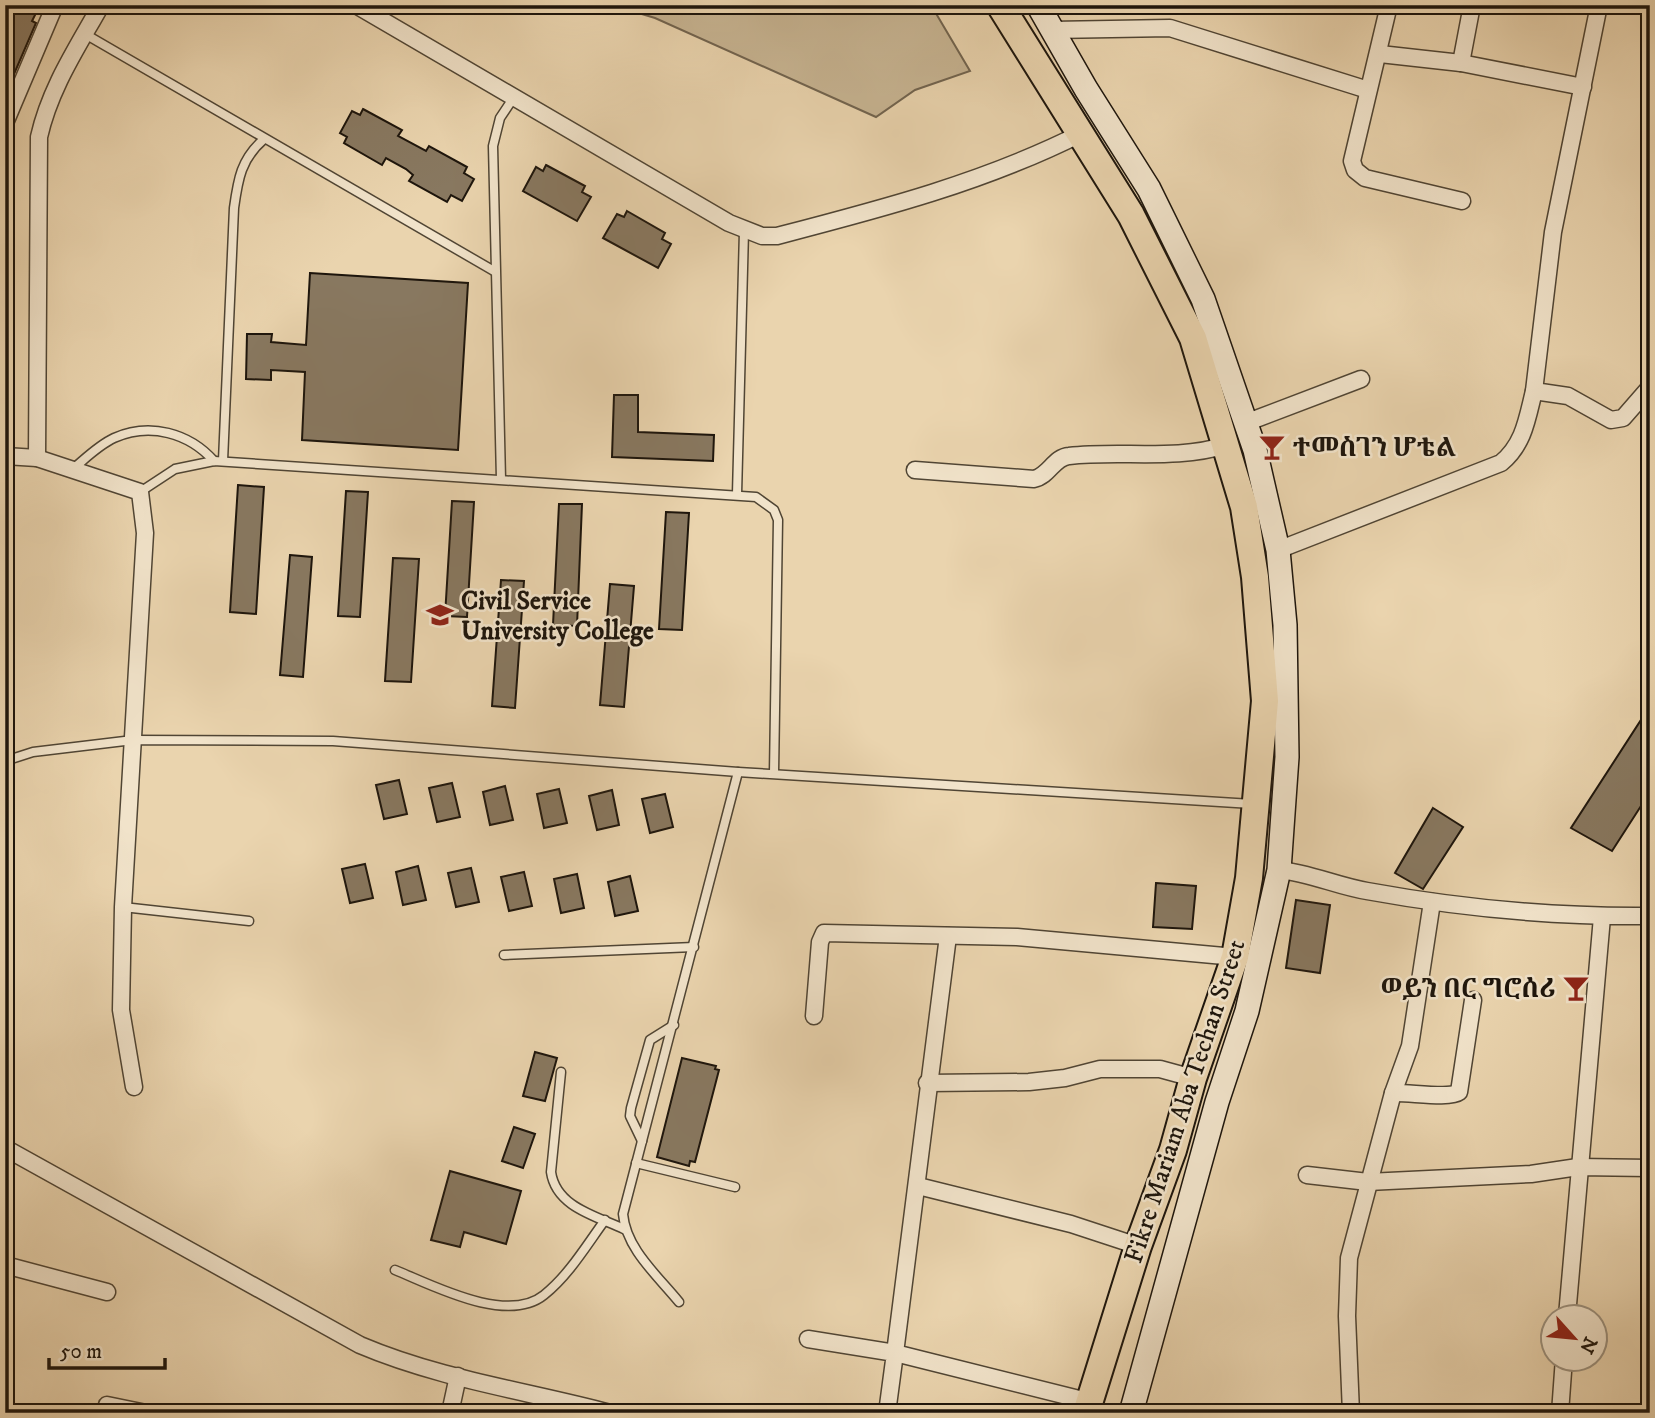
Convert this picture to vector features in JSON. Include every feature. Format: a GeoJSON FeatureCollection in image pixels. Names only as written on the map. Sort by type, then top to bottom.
{"type":"FeatureCollection","features":[{"type":"Feature","properties":{"kind":"main road","name":"Fikre Mariam Aba Techan Street"},"geometry":{"type":"LineString","coordinates":[[1000,5],[1131,215],[1177,304],[1193,338],[1226,444],[1255,504],[1255,577],[1265,701],[1250,878],[1235,957],[1193,1078],[1174,1150],[1138,1246],[1087,1407]]}},
{"type":"Feature","properties":{"kind":"street"},"geometry":{"type":"LineString","coordinates":[[5,123],[55,5]]}},
{"type":"Feature","properties":{"kind":"street"},"geometry":{"type":"LineString","coordinates":[[37,458],[39,137],[51,97],[101,5]]}},
{"type":"Feature","properties":{"kind":"street"},"geometry":{"type":"LineString","coordinates":[[356,5],[744,231],[762,236],[777,236],[887,208],[1035,156],[1082,133]]}},
{"type":"Feature","properties":{"kind":"street"},"geometry":{"type":"LineString","coordinates":[[1038,5],[1086,89],[1149,189],[1203,299],[1248,422],[1255,504],[1278,550],[1285,625],[1287,757],[1279,870],[1247,1011],[1217,1102],[1131,1413]]}},
{"type":"Feature","properties":{"kind":"street"},"geometry":{"type":"LineString","coordinates":[[1389,5],[1380,54],[1368,90],[1352,162],[1355,170],[1365,177],[1462,201]]}},
{"type":"Feature","properties":{"kind":"street"},"geometry":{"type":"LineString","coordinates":[[1461,62],[1472,5]]}},
{"type":"Feature","properties":{"kind":"street"},"geometry":{"type":"LineString","coordinates":[[1278,550],[1501,463],[1514,452],[1521,440],[1534,391],[1553,232],[1599,5]]}},
{"type":"Feature","properties":{"kind":"street"},"geometry":{"type":"LineString","coordinates":[[1052,30],[1170,28],[1368,90]]}},
{"type":"Feature","properties":{"kind":"street"},"geometry":{"type":"LineString","coordinates":[[1380,54],[1461,62],[1583,87]]}},
{"type":"Feature","properties":{"kind":"street"},"geometry":{"type":"LineString","coordinates":[[1248,422],[1361,379]]}},
{"type":"Feature","properties":{"kind":"street"},"geometry":{"type":"LineString","coordinates":[[1534,391],[1568,396],[1611,420],[1623,418],[1650,387]]}},
{"type":"Feature","properties":{"kind":"street"},"geometry":{"type":"LineString","coordinates":[[915,470],[1034,479],[1041,477],[1065,456],[1203,452],[1226,444]]}},
{"type":"Feature","properties":{"kind":"street"},"geometry":{"type":"LineString","coordinates":[[5,456],[37,458],[74,468],[140,492],[145,533],[124,907],[121,1010],[134,1087]]}},
{"type":"Feature","properties":{"kind":"street"},"geometry":{"type":"LineString","coordinates":[[1279,870],[1308,873],[1363,891],[1432,902],[1602,917],[1650,916]]}},
{"type":"Feature","properties":{"kind":"street"},"geometry":{"type":"LineString","coordinates":[[1351,1413],[1347,1316],[1349,1258],[1393,1093],[1410,1046],[1432,902]]}},
{"type":"Feature","properties":{"kind":"street"},"geometry":{"type":"LineString","coordinates":[[1568,1302],[1602,917]]}},
{"type":"Feature","properties":{"kind":"street"},"geometry":{"type":"LineString","coordinates":[[814,1016],[820,942],[824,933],[1017,937],[1235,957]]}},
{"type":"Feature","properties":{"kind":"street"},"geometry":{"type":"LineString","coordinates":[[887,1413],[918,1186],[927,1083],[948,936]]}},
{"type":"Feature","properties":{"kind":"street"},"geometry":{"type":"LineString","coordinates":[[1393,1093],[1420,1091],[1447,1097],[1459,1093],[1473,1000]]}},
{"type":"Feature","properties":{"kind":"street"},"geometry":{"type":"LineString","coordinates":[[927,1083],[1029,1082],[1065,1078],[1100,1069],[1160,1069],[1193,1078]]}},
{"type":"Feature","properties":{"kind":"street"},"geometry":{"type":"LineString","coordinates":[[5,1148],[360,1345],[390,1357],[570,1408],[610,1413]]}},
{"type":"Feature","properties":{"kind":"street"},"geometry":{"type":"LineString","coordinates":[[1307,1175],[1368,1182],[1531,1174],[1578,1167],[1650,1168]]}},
{"type":"Feature","properties":{"kind":"street"},"geometry":{"type":"LineString","coordinates":[[918,1186],[1071,1224],[1138,1246]]}},
{"type":"Feature","properties":{"kind":"street"},"geometry":{"type":"LineString","coordinates":[[5,1265],[107,1292]]}},
{"type":"Feature","properties":{"kind":"street"},"geometry":{"type":"LineString","coordinates":[[808,1339],[895,1353],[1087,1407]]}},
{"type":"Feature","properties":{"kind":"street"},"geometry":{"type":"LineString","coordinates":[[1560,1413],[1563,1372]]}},
{"type":"Feature","properties":{"kind":"street"},"geometry":{"type":"LineString","coordinates":[[450,1413],[458,1376]]}},
{"type":"Feature","properties":{"kind":"street"},"geometry":{"type":"LineString","coordinates":[[107,1405],[146,1413]]}},
{"type":"Feature","properties":{"kind":"lane"},"geometry":{"type":"LineString","coordinates":[[85,34],[494,271]]}},
{"type":"Feature","properties":{"kind":"lane"},"geometry":{"type":"LineString","coordinates":[[501,479],[492,146],[499,118],[514,97]]}},
{"type":"Feature","properties":{"kind":"lane"},"geometry":{"type":"LineString","coordinates":[[218,461],[238,177],[248,153],[264,139]]}},
{"type":"Feature","properties":{"kind":"lane"},"geometry":{"type":"LineString","coordinates":[[737,494],[744,231]]}},
{"type":"Feature","properties":{"kind":"lane"},"geometry":{"type":"LineString","coordinates":[[74,468],[116,437],[159,431],[192,440],[218,461]]}},
{"type":"Feature","properties":{"kind":"lane"},"geometry":{"type":"LineString","coordinates":[[140,492],[175,469],[218,461],[756,497],[774,510],[778,520],[774,773]]}},
{"type":"Feature","properties":{"kind":"lane"},"geometry":{"type":"LineString","coordinates":[[5,761],[33,752],[133,740],[333,741],[738,772],[1255,804]]}},
{"type":"Feature","properties":{"kind":"lane"},"geometry":{"type":"LineString","coordinates":[[679,1302],[631,1244],[624,1229],[623,1214],[738,772]]}},
{"type":"Feature","properties":{"kind":"lane"},"geometry":{"type":"LineString","coordinates":[[124,907],[249,921]]}},
{"type":"Feature","properties":{"kind":"lane"},"geometry":{"type":"LineString","coordinates":[[504,955],[694,947]]}},
{"type":"Feature","properties":{"kind":"lane"},"geometry":{"type":"LineString","coordinates":[[642,1141],[630,1116],[631,1108],[650,1040],[674,1025]]}},
{"type":"Feature","properties":{"kind":"lane"},"geometry":{"type":"LineString","coordinates":[[561,1072],[551,1172],[553,1185],[565,1201],[624,1229]]}},
{"type":"Feature","properties":{"kind":"lane"},"geometry":{"type":"LineString","coordinates":[[636,1163],[735,1187]]}},
{"type":"Feature","properties":{"kind":"lane"},"geometry":{"type":"LineString","coordinates":[[395,1270],[471,1300],[516,1306],[541,1297],[565,1275],[605,1220]]}},
{"type":"Feature","properties":{"kind":"shaded area"},"geometry":{"type":"Polygon","coordinates":[[[612,5],[931,5],[970,71],[915,90],[876,117],[655,18],[612,5]]]}},
{"type":"Feature","properties":{"kind":"building"},"geometry":{"type":"Polygon","coordinates":[[[5,5],[40,5],[32,21],[36,23],[5,95],[5,5]]]}},
{"type":"Feature","properties":{"kind":"building"},"geometry":{"type":"Polygon","coordinates":[[[363,109],[402,130],[398,136],[426,151],[429,146],[467,167],[464,173],[474,179],[462,201],[451,195],[447,202],[409,181],[413,175],[406,169],[386,158],[382,165],[344,143],[347,137],[340,133],[352,111],[360,115],[363,109]]]}},
{"type":"Feature","properties":{"kind":"building"},"geometry":{"type":"Polygon","coordinates":[[[546,165],[585,186],[582,192],[591,197],[577,221],[523,191],[536,167],[543,171],[546,165]]]}},
{"type":"Feature","properties":{"kind":"building"},"geometry":{"type":"Polygon","coordinates":[[[627,211],[665,233],[662,239],[671,244],[658,268],[603,238],[617,214],[624,217],[627,211]]]}},
{"type":"Feature","properties":{"kind":"building"},"geometry":{"type":"Polygon","coordinates":[[[310,273],[468,283],[458,450],[302,440],[305,372],[271,370],[271,380],[246,379],[247,334],[272,334],[271,342],[306,345],[310,273]]]}},
{"type":"Feature","properties":{"kind":"building"},"geometry":{"type":"Polygon","coordinates":[[[614,395],[638,395],[638,432],[714,435],[713,461],[612,457],[614,395]]]}},
{"type":"Feature","properties":{"kind":"building"},"geometry":{"type":"Polygon","coordinates":[[[238,485],[264,487],[256,614],[230,612],[238,485]]]}},
{"type":"Feature","properties":{"kind":"building"},"geometry":{"type":"Polygon","coordinates":[[[346,491],[368,492],[360,617],[338,616],[346,491]]]}},
{"type":"Feature","properties":{"kind":"building"},"geometry":{"type":"Polygon","coordinates":[[[452,501],[474,502],[467,617],[445,616],[452,501]]]}},
{"type":"Feature","properties":{"kind":"building"},"geometry":{"type":"Polygon","coordinates":[[[559,504],[582,504],[577,626],[553,625],[559,504]]]}},
{"type":"Feature","properties":{"kind":"building"},"geometry":{"type":"Polygon","coordinates":[[[666,512],[689,513],[682,630],[659,629],[666,512]]]}},
{"type":"Feature","properties":{"kind":"building"},"geometry":{"type":"Polygon","coordinates":[[[290,555],[312,557],[303,677],[280,675],[290,555]]]}},
{"type":"Feature","properties":{"kind":"building"},"geometry":{"type":"Polygon","coordinates":[[[393,558],[419,559],[411,682],[385,681],[393,558]]]}},
{"type":"Feature","properties":{"kind":"building"},"geometry":{"type":"Polygon","coordinates":[[[501,580],[524,581],[515,708],[492,706],[501,580]]]}},
{"type":"Feature","properties":{"kind":"building"},"geometry":{"type":"Polygon","coordinates":[[[610,584],[634,586],[624,707],[600,705],[610,584]]]}},
{"type":"Feature","properties":{"kind":"building"},"geometry":{"type":"Polygon","coordinates":[[[1650,706],[1650,792],[1612,851],[1571,828],[1650,706]]]}},
{"type":"Feature","properties":{"kind":"building"},"geometry":{"type":"Polygon","coordinates":[[[399,780],[407,814],[384,819],[376,785],[399,780]]]}},
{"type":"Feature","properties":{"kind":"building"},"geometry":{"type":"Polygon","coordinates":[[[452,783],[460,817],[437,822],[429,788],[452,783]]]}},
{"type":"Feature","properties":{"kind":"building"},"geometry":{"type":"Polygon","coordinates":[[[505,786],[513,820],[490,825],[483,792],[505,786]]]}},
{"type":"Feature","properties":{"kind":"building"},"geometry":{"type":"Polygon","coordinates":[[[559,789],[567,823],[544,828],[537,794],[559,789]]]}},
{"type":"Feature","properties":{"kind":"building"},"geometry":{"type":"Polygon","coordinates":[[[612,790],[619,825],[597,830],[589,796],[612,790]]]}},
{"type":"Feature","properties":{"kind":"building"},"geometry":{"type":"Polygon","coordinates":[[[665,794],[673,827],[650,833],[642,799],[665,794]]]}},
{"type":"Feature","properties":{"kind":"building"},"geometry":{"type":"Polygon","coordinates":[[[1433,808],[1463,827],[1423,889],[1395,873],[1433,808]]]}},
{"type":"Feature","properties":{"kind":"building"},"geometry":{"type":"Polygon","coordinates":[[[365,864],[373,898],[350,903],[342,869],[365,864]]]}},
{"type":"Feature","properties":{"kind":"building"},"geometry":{"type":"Polygon","coordinates":[[[418,866],[426,900],[403,905],[396,872],[418,866]]]}},
{"type":"Feature","properties":{"kind":"building"},"geometry":{"type":"Polygon","coordinates":[[[471,868],[479,902],[456,907],[448,873],[471,868]]]}},
{"type":"Feature","properties":{"kind":"building"},"geometry":{"type":"Polygon","coordinates":[[[524,872],[532,906],[509,911],[501,877],[524,872]]]}},
{"type":"Feature","properties":{"kind":"building"},"geometry":{"type":"Polygon","coordinates":[[[577,874],[584,908],[561,913],[554,879],[577,874]]]}},
{"type":"Feature","properties":{"kind":"building"},"geometry":{"type":"Polygon","coordinates":[[[630,876],[638,911],[615,916],[608,882],[630,876]]]}},
{"type":"Feature","properties":{"kind":"building"},"geometry":{"type":"Polygon","coordinates":[[[1156,883],[1196,886],[1192,929],[1153,927],[1156,883]]]}},
{"type":"Feature","properties":{"kind":"building"},"geometry":{"type":"Polygon","coordinates":[[[1296,900],[1330,905],[1320,973],[1286,968],[1296,900]]]}},
{"type":"Feature","properties":{"kind":"building"},"geometry":{"type":"Polygon","coordinates":[[[535,1052],[557,1058],[545,1101],[523,1096],[535,1052]]]}},
{"type":"Feature","properties":{"kind":"building"},"geometry":{"type":"Polygon","coordinates":[[[682,1058],[716,1066],[715,1069],[719,1070],[695,1162],[690,1161],[689,1166],[657,1157],[682,1058]]]}},
{"type":"Feature","properties":{"kind":"building"},"geometry":{"type":"Polygon","coordinates":[[[514,1127],[535,1134],[523,1168],[502,1161],[514,1127]]]}},
{"type":"Feature","properties":{"kind":"building"},"geometry":{"type":"Polygon","coordinates":[[[450,1171],[521,1191],[506,1244],[464,1232],[460,1247],[431,1240],[450,1171]]]}},
{"type":"Feature","properties":{"kind":"place","name":"ተመስገን ሆቴል"},"geometry":{"type":"Point","coordinates":[1272,447]}},
{"type":"Feature","properties":{"kind":"place","name":"Civil Service University College"},"geometry":{"type":"Point","coordinates":[440,615]}},
{"type":"Feature","properties":{"kind":"place","name":"ወይን በር ግሮሰሪ"},"geometry":{"type":"Point","coordinates":[1576,988]}}]}
